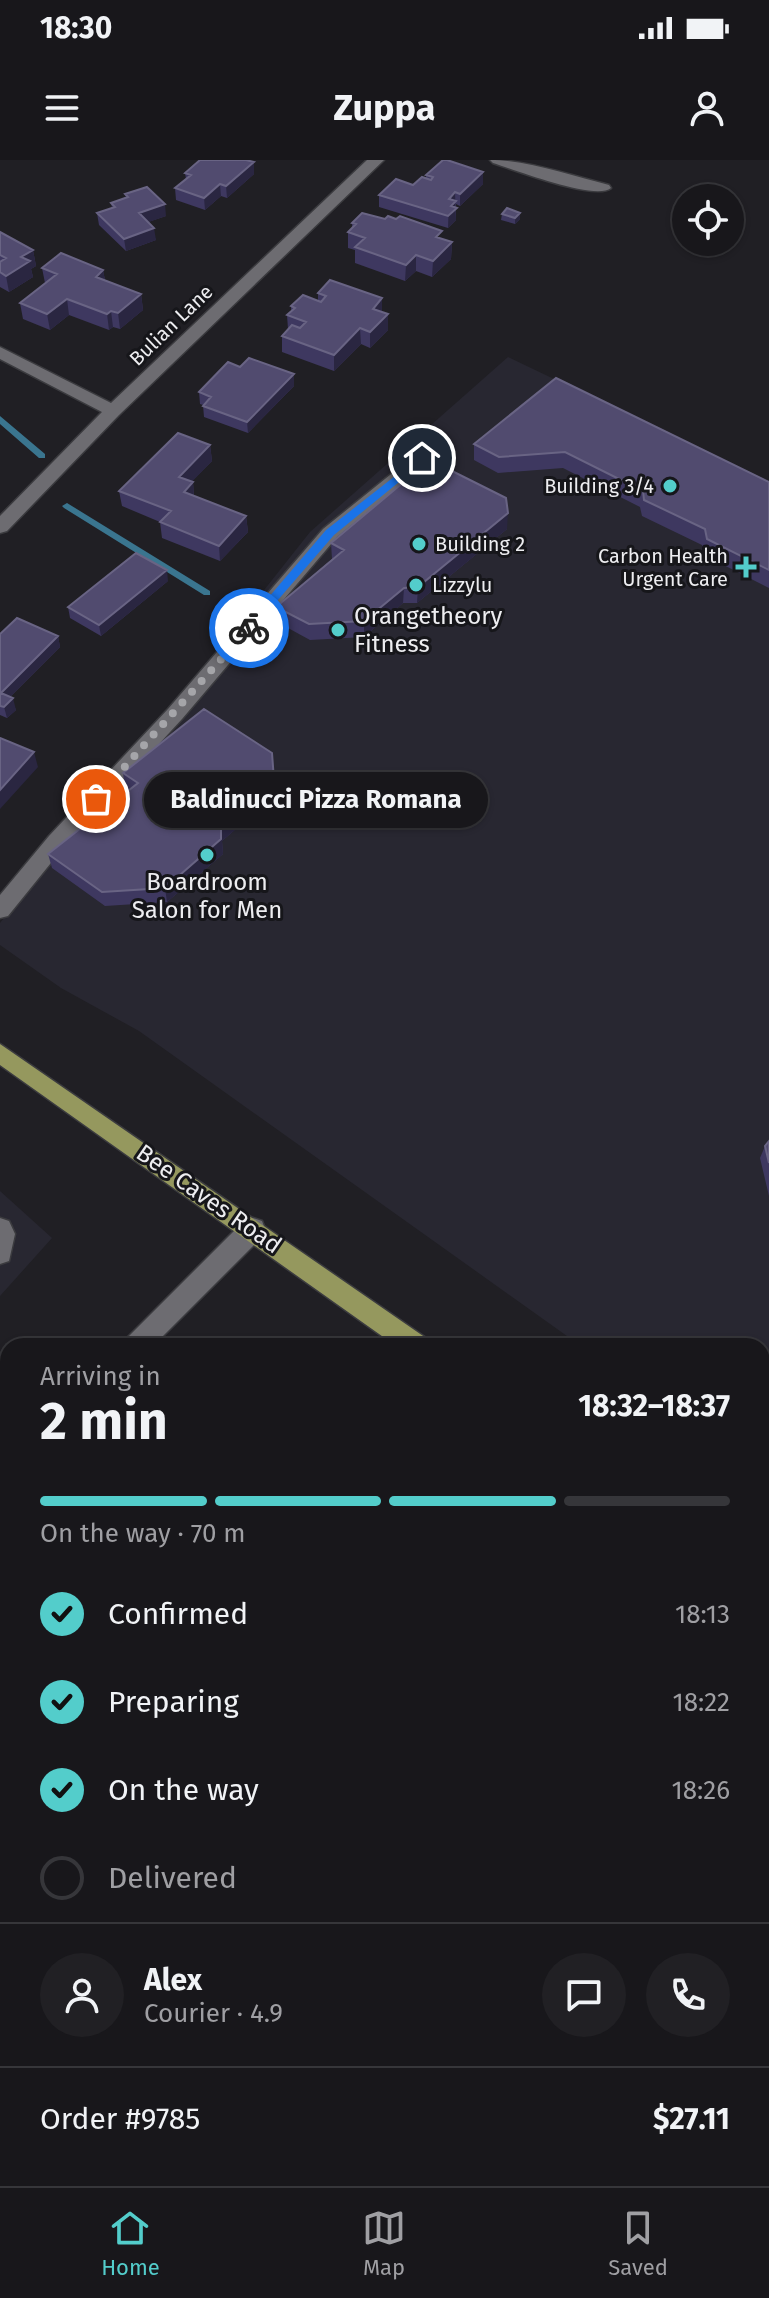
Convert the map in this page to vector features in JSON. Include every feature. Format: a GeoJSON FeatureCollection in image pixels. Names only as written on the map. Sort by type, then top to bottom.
{"type":"FeatureCollection","features":[{"type":"Feature","properties":{"kind":"main road","name":"Bee Caves Road"},"geometry":{"type":"LineString","coordinates":[[0,1053],[406,1338]]}},
{"type":"Feature","properties":{"kind":"street","name":"Bulian Lane"},"geometry":{"type":"LineString","coordinates":[[0,527],[113,411],[376,160]]}},
{"type":"Feature","properties":{"kind":"street"},"geometry":{"type":"LineString","coordinates":[[498,160],[581,185],[603,188]]}},
{"type":"Feature","properties":{"kind":"street"},"geometry":{"type":"LineString","coordinates":[[0,352],[113,411]]}},
{"type":"Feature","properties":{"kind":"street"},"geometry":{"type":"LineString","coordinates":[[0,910],[56,842],[175,714],[330,533],[422,458]]}},
{"type":"Feature","properties":{"kind":"street"},"geometry":{"type":"LineString","coordinates":[[0,1229],[3,1234],[0,1253]]}},
{"type":"Feature","properties":{"kind":"street"},"geometry":{"type":"LineString","coordinates":[[144,1338],[253,1229]]}},
{"type":"Feature","properties":{"kind":"shaded area"},"geometry":{"type":"Polygon","coordinates":[[[508,357],[769,482],[769,1338],[570,1338],[139,1031],[61,988],[0,945],[0,923],[310,532],[508,357]]]}},
{"type":"Feature","properties":{"kind":"shaded area"},"geometry":{"type":"Polygon","coordinates":[[[0,1191],[52,1238],[0,1296],[0,1191]]]}},
{"type":"Feature","properties":{"kind":"building"},"geometry":{"type":"Polygon","coordinates":[[[200,160],[254,162],[226,186],[220,184],[204,198],[175,188],[191,175],[185,173],[200,160]]]}},
{"type":"Feature","properties":{"kind":"building"},"geometry":{"type":"Polygon","coordinates":[[[443,160],[483,172],[460,194],[455,192],[449,199],[456,201],[451,206],[457,208],[448,216],[379,195],[396,179],[413,185],[422,177],[431,180],[433,177],[426,175],[443,160]]]}},
{"type":"Feature","properties":{"kind":"building"},"geometry":{"type":"Polygon","coordinates":[[[147,187],[165,204],[139,213],[154,228],[124,239],[97,213],[115,207],[111,203],[128,197],[125,194],[147,187]]]}},
{"type":"Feature","properties":{"kind":"building"},"geometry":{"type":"Polygon","coordinates":[[[507,208],[520,213],[515,218],[502,214],[507,208]]]}},
{"type":"Feature","properties":{"kind":"building"},"geometry":{"type":"Polygon","coordinates":[[[362,213],[385,219],[400,216],[442,231],[436,237],[452,242],[433,261],[416,255],[406,265],[355,247],[365,238],[348,232],[362,213]]]}},
{"type":"Feature","properties":{"kind":"building"},"geometry":{"type":"Polygon","coordinates":[[[0,232],[33,250],[21,257],[30,261],[6,276],[0,272],[0,262],[6,258],[0,255],[0,232]]]}},
{"type":"Feature","properties":{"kind":"building"},"geometry":{"type":"Polygon","coordinates":[[[61,253],[103,270],[96,277],[141,294],[118,313],[111,311],[107,314],[67,299],[47,314],[20,303],[57,274],[42,268],[61,253]]]}},
{"type":"Feature","properties":{"kind":"building"},"geometry":{"type":"Polygon","coordinates":[[[330,280],[382,298],[373,309],[388,314],[370,332],[360,328],[334,355],[282,336],[292,325],[300,328],[306,322],[287,315],[295,308],[291,306],[303,295],[321,302],[326,296],[318,293],[330,280]]]}},
{"type":"Feature","properties":{"kind":"building"},"geometry":{"type":"Polygon","coordinates":[[[249,358],[294,374],[247,422],[203,406],[211,397],[199,392],[228,362],[240,367],[249,358]]]}},
{"type":"Feature","properties":{"kind":"building","name":"Building 3/4"},"geometry":{"type":"Polygon","coordinates":[[[556,378],[769,482],[769,570],[707,539],[705,529],[644,500],[643,491],[565,452],[499,457],[474,444],[556,378]]]}},
{"type":"Feature","properties":{"kind":"building"},"geometry":{"type":"Polygon","coordinates":[[[178,433],[210,445],[179,477],[193,482],[184,492],[246,516],[219,546],[160,522],[171,511],[119,491],[178,433]]]}},
{"type":"Feature","properties":{"kind":"building","name":"Building 2"},"geometry":{"type":"Polygon","coordinates":[[[430,460],[506,498],[508,513],[418,587],[404,588],[364,621],[309,624],[276,607],[344,550],[331,543],[430,460]]]}},
{"type":"Feature","properties":{"kind":"building"},"geometry":{"type":"Polygon","coordinates":[[[136,553],[167,570],[99,625],[68,607],[136,553]]]}},
{"type":"Feature","properties":{"kind":"building"},"geometry":{"type":"Polygon","coordinates":[[[17,618],[58,636],[1,693],[13,698],[4,707],[0,706],[0,634],[17,618]]]}},
{"type":"Feature","properties":{"kind":"building"},"geometry":{"type":"Polygon","coordinates":[[[204,709],[272,753],[274,780],[221,827],[221,839],[165,888],[102,892],[48,854],[138,783],[123,773],[204,709]]]}},
{"type":"Feature","properties":{"kind":"building"},"geometry":{"type":"Polygon","coordinates":[[[0,738],[34,752],[0,790],[0,738]]]}},
{"type":"Feature","properties":{"kind":"building"},"geometry":{"type":"Polygon","coordinates":[[[769,1141],[769,1163],[765,1146],[769,1141]]]}},
{"type":"Feature","properties":{"kind":"waterway"},"geometry":{"type":"LineString","coordinates":[[0,419],[42,456]]}},
{"type":"Feature","properties":{"kind":"waterway"},"geometry":{"type":"LineString","coordinates":[[67,506],[207,593]]}},
{"type":"Feature","properties":{"kind":"way so far"},"geometry":{"type":"LineString","coordinates":[[96,799],[249,628]]}},
{"type":"Feature","properties":{"kind":"place","name":"Building 3/4"},"geometry":{"type":"Point","coordinates":[670,486]}},
{"type":"Feature","properties":{"kind":"place","name":"Building 2"},"geometry":{"type":"Point","coordinates":[419,544]}},
{"type":"Feature","properties":{"kind":"place","name":"Carbon Health Urgent Care"},"geometry":{"type":"Point","coordinates":[746,567]}},
{"type":"Feature","properties":{"kind":"place","name":"Lizzylu"},"geometry":{"type":"Point","coordinates":[416,585]}},
{"type":"Feature","properties":{"kind":"place","name":"Orangetheory Fitness"},"geometry":{"type":"Point","coordinates":[338,630]}},
{"type":"Feature","properties":{"kind":"place","name":"Baldinucci Pizza Romana"},"geometry":{"type":"Point","coordinates":[96,799]}},
{"type":"Feature","properties":{"kind":"place","name":"Boardroom Salon for Men"},"geometry":{"type":"Point","coordinates":[207,855]}},
{"type":"Feature","properties":{"kind":"route"},"geometry":{"type":"LineString","coordinates":[[249,628],[330,533],[422,458]]}}]}
